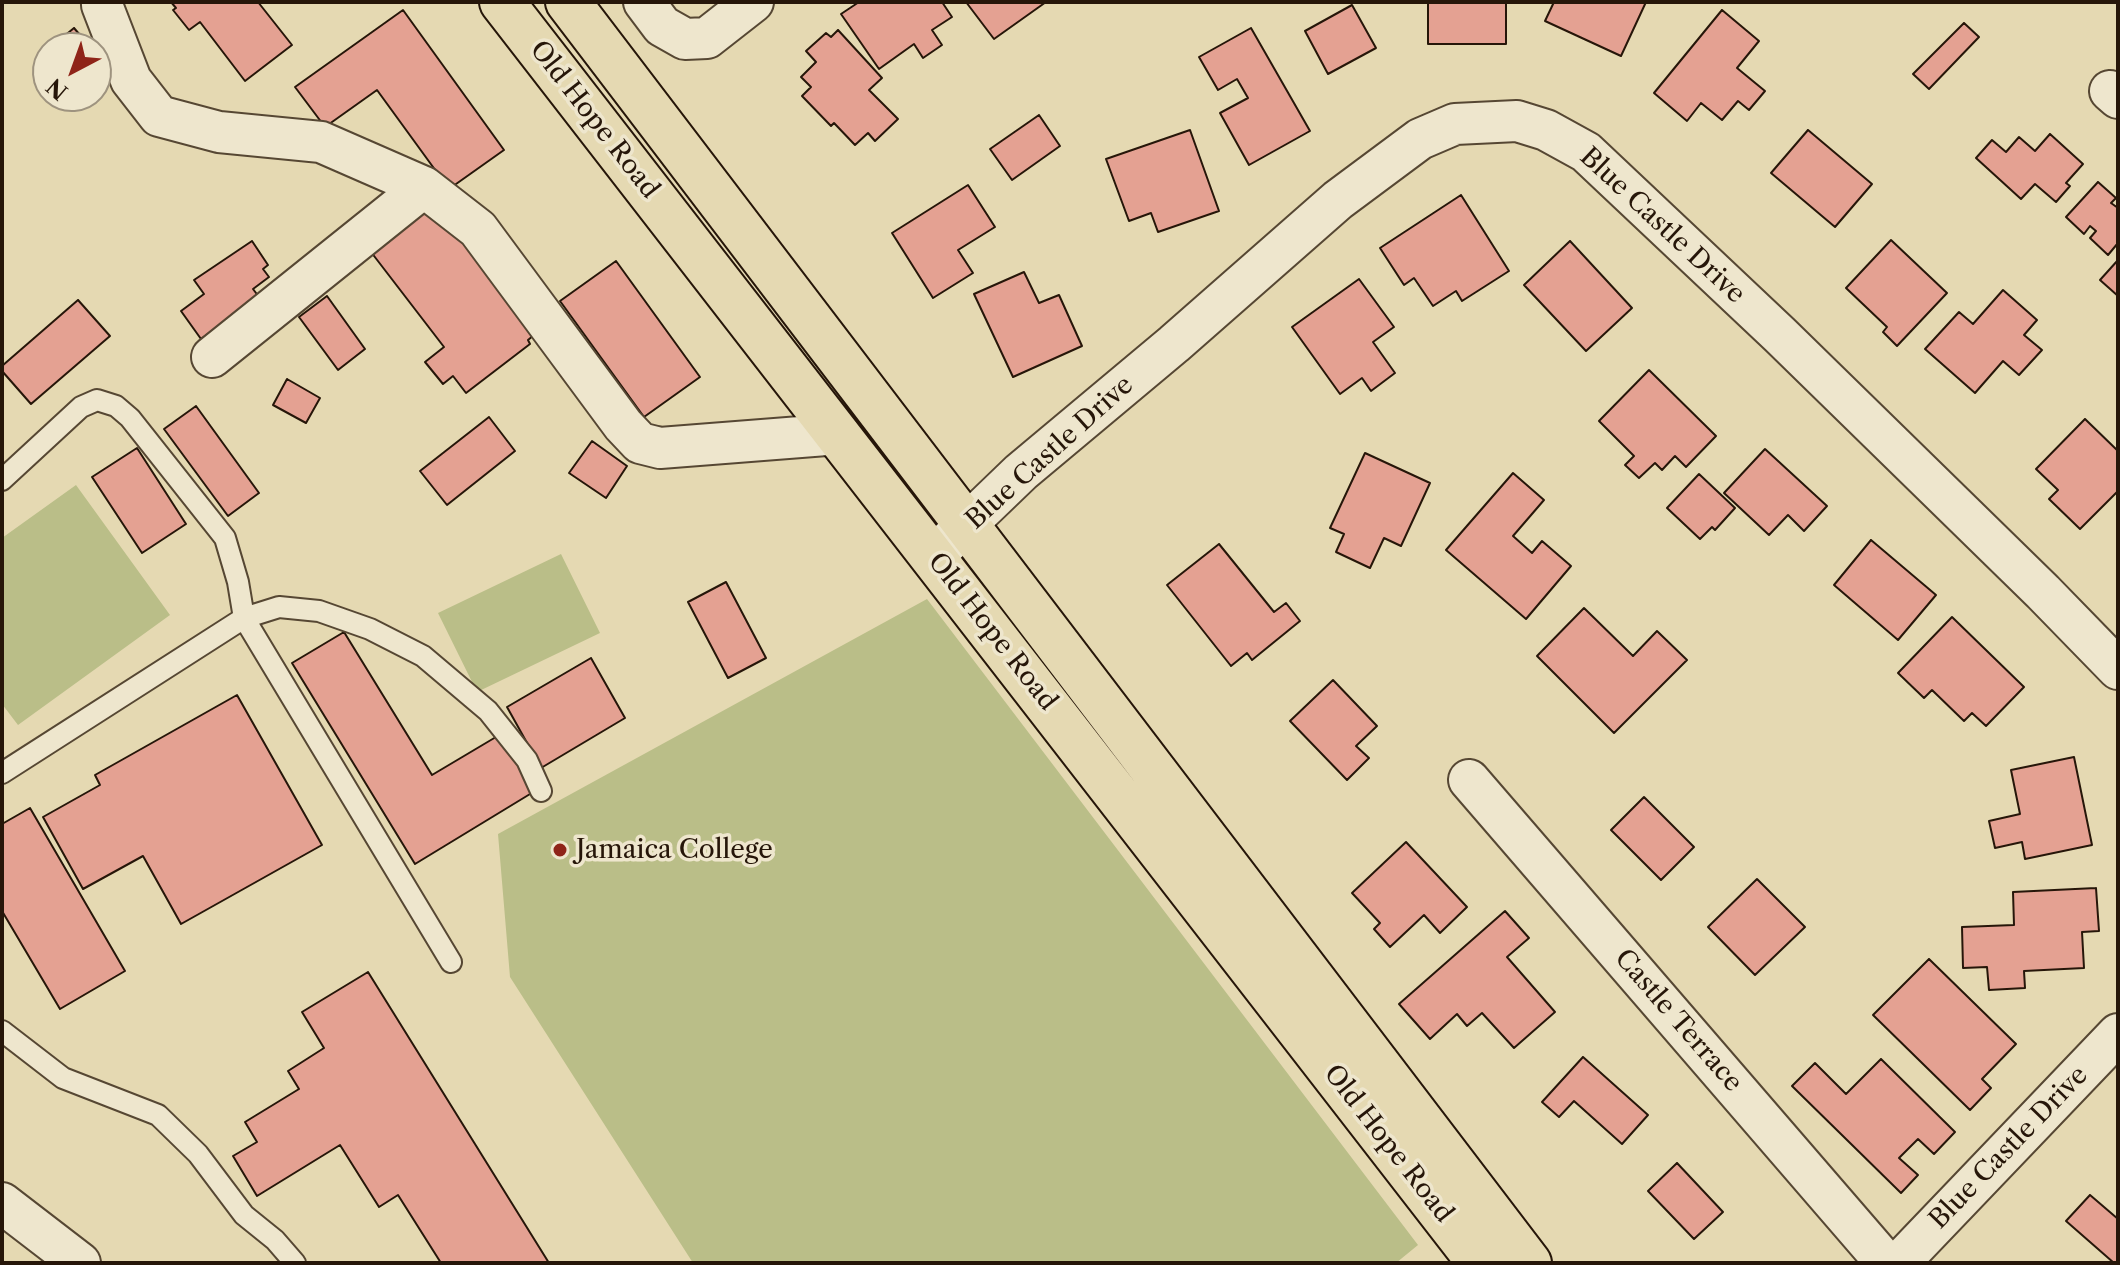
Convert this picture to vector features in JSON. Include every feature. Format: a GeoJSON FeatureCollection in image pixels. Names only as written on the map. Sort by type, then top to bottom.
{"type":"FeatureCollection","features":[{"type":"Feature","properties":{"kind":"main road","name":"Old Hope Road"},"geometry":{"type":"LineString","coordinates":[[502,2],[1480,1263]]}},
{"type":"Feature","properties":{"kind":"main road","name":"Old Hope Road"},"geometry":{"type":"LineString","coordinates":[[568,2],[1529,1263]]}},
{"type":"Feature","properties":{"kind":"street"},"geometry":{"type":"LineString","coordinates":[[103,2],[131,80],[159,116],[219,132],[321,142],[424,187],[478,229],[623,425],[640,443],[660,448],[839,434]]}},
{"type":"Feature","properties":{"kind":"street"},"geometry":{"type":"LineString","coordinates":[[644,2],[662,26],[685,39],[707,38],[753,2]]}},
{"type":"Feature","properties":{"kind":"street","name":"Blue Castle Drive"},"geometry":{"type":"LineString","coordinates":[[933,556],[1021,472],[1174,344],[1338,200],[1420,139],[1455,124],[1517,121],[1546,130],[1586,152],[1791,346],[2118,669]]}},
{"type":"Feature","properties":{"kind":"street"},"geometry":{"type":"LineString","coordinates":[[212,357],[424,187]]}},
{"type":"Feature","properties":{"kind":"street","name":"Castle Terrace"},"geometry":{"type":"LineString","coordinates":[[1469,780],[1886,1263]]}},
{"type":"Feature","properties":{"kind":"street","name":"Blue Castle Drive"},"geometry":{"type":"LineString","coordinates":[[1899,1263],[2118,1034]]}},
{"type":"Feature","properties":{"kind":"street"},"geometry":{"type":"LineString","coordinates":[[2,1203],[80,1263]]}},
{"type":"Feature","properties":{"kind":"lane"},"geometry":{"type":"LineString","coordinates":[[2,480],[81,407],[97,400],[116,406],[130,418],[225,538],[238,582],[244,618],[451,962]]}},
{"type":"Feature","properties":{"kind":"lane"},"geometry":{"type":"LineString","coordinates":[[2,773],[244,618],[279,607],[319,611],[370,629],[423,656],[488,711],[527,760],[541,791]]}},
{"type":"Feature","properties":{"kind":"lane"},"geometry":{"type":"LineString","coordinates":[[2,1031],[63,1078],[158,1115],[198,1154],[244,1215],[275,1240],[295,1263]]}},
{"type":"Feature","properties":{"kind":"green space"},"geometry":{"type":"Polygon","coordinates":[[[76,485],[170,615],[18,725],[2,704],[2,538],[76,485]]]}},
{"type":"Feature","properties":{"kind":"green space"},"geometry":{"type":"Polygon","coordinates":[[[561,554],[600,633],[477,692],[438,613],[561,554]]]}},
{"type":"Feature","properties":{"kind":"green space"},"geometry":{"type":"Polygon","coordinates":[[[927,599],[1418,1245],[1396,1263],[693,1263],[510,977],[498,834],[927,599]]]}},
{"type":"Feature","properties":{"kind":"building"},"geometry":{"type":"Polygon","coordinates":[[[171,2],[258,2],[292,45],[245,81],[200,22],[189,30],[173,10],[176,8],[171,2]]]}},
{"type":"Feature","properties":{"kind":"building"},"geometry":{"type":"Polygon","coordinates":[[[859,2],[942,2],[952,17],[932,30],[942,45],[923,58],[914,44],[879,69],[841,14],[859,2]]]}},
{"type":"Feature","properties":{"kind":"building"},"geometry":{"type":"Polygon","coordinates":[[[966,2],[1046,2],[994,39],[966,2]]]}},
{"type":"Feature","properties":{"kind":"building"},"geometry":{"type":"Polygon","coordinates":[[[1428,2],[1506,2],[1506,44],[1428,44],[1428,2]]]}},
{"type":"Feature","properties":{"kind":"building"},"geometry":{"type":"Polygon","coordinates":[[[1554,2],[1646,2],[1621,56],[1545,21],[1554,2]]]}},
{"type":"Feature","properties":{"kind":"building"},"geometry":{"type":"Polygon","coordinates":[[[1352,5],[1376,48],[1328,74],[1305,31],[1352,5]]]}},
{"type":"Feature","properties":{"kind":"building"},"geometry":{"type":"Polygon","coordinates":[[[403,10],[504,150],[449,189],[377,90],[325,127],[295,87],[403,10]]]}},
{"type":"Feature","properties":{"kind":"building"},"geometry":{"type":"Polygon","coordinates":[[[1722,10],[1759,41],[1737,68],[1765,91],[1749,110],[1738,101],[1722,120],[1701,103],[1687,121],[1654,93],[1722,10]]]}},
{"type":"Feature","properties":{"kind":"building"},"geometry":{"type":"Polygon","coordinates":[[[1964,23],[1979,37],[1929,89],[1913,74],[1964,23]]]}},
{"type":"Feature","properties":{"kind":"building"},"geometry":{"type":"Polygon","coordinates":[[[1251,28],[1310,131],[1249,165],[1220,113],[1248,98],[1237,79],[1218,90],[1199,57],[1251,28]]]}},
{"type":"Feature","properties":{"kind":"building"},"geometry":{"type":"Polygon","coordinates":[[[838,30],[882,78],[869,90],[898,119],[875,141],[868,133],[855,145],[802,96],[811,87],[801,77],[816,62],[806,51],[826,33],[831,37],[838,30]]]}},
{"type":"Feature","properties":{"kind":"building"},"geometry":{"type":"Polygon","coordinates":[[[1039,115],[1060,146],[1012,180],[990,149],[1039,115]]]}},
{"type":"Feature","properties":{"kind":"building"},"geometry":{"type":"Polygon","coordinates":[[[1190,130],[1219,211],[1158,232],[1151,213],[1129,221],[1106,159],[1190,130]]]}},
{"type":"Feature","properties":{"kind":"building"},"geometry":{"type":"Polygon","coordinates":[[[1808,130],[1872,184],[1835,227],[1771,173],[1808,130]]]}},
{"type":"Feature","properties":{"kind":"building"},"geometry":{"type":"Polygon","coordinates":[[[2050,134],[2083,164],[2066,183],[2070,186],[2056,202],[2035,184],[2021,199],[1976,158],[1992,140],[2006,152],[2019,137],[2035,151],[2050,134]]]}},
{"type":"Feature","properties":{"kind":"building"},"geometry":{"type":"Polygon","coordinates":[[[2098,182],[2116,198],[2111,203],[2118,208],[2118,243],[2108,255],[2090,238],[2096,231],[2090,226],[2084,234],[2066,217],[2098,182]]]}},
{"type":"Feature","properties":{"kind":"building"},"geometry":{"type":"Polygon","coordinates":[[[968,185],[995,227],[958,250],[973,273],[933,298],[892,233],[968,185]]]}},
{"type":"Feature","properties":{"kind":"building"},"geometry":{"type":"Polygon","coordinates":[[[1461,195],[1509,271],[1462,301],[1456,291],[1433,306],[1414,278],[1404,285],[1380,248],[1461,195]]]}},
{"type":"Feature","properties":{"kind":"building"},"geometry":{"type":"Polygon","coordinates":[[[431,203],[540,330],[528,340],[530,344],[466,393],[453,376],[443,384],[425,362],[444,347],[371,252],[431,203]]]}},
{"type":"Feature","properties":{"kind":"building"},"geometry":{"type":"Polygon","coordinates":[[[1891,240],[1947,293],[1897,346],[1883,332],[1887,327],[1846,288],[1891,240]]]}},
{"type":"Feature","properties":{"kind":"building"},"geometry":{"type":"Polygon","coordinates":[[[252,241],[268,265],[263,269],[269,277],[253,289],[259,297],[201,339],[181,311],[204,294],[194,280],[252,241]]]}},
{"type":"Feature","properties":{"kind":"building"},"geometry":{"type":"Polygon","coordinates":[[[1570,241],[1632,308],[1586,351],[1524,285],[1570,241]]]}},
{"type":"Feature","properties":{"kind":"building"},"geometry":{"type":"Polygon","coordinates":[[[2118,260],[2118,296],[2100,280],[2118,260]]]}},
{"type":"Feature","properties":{"kind":"building"},"geometry":{"type":"Polygon","coordinates":[[[616,261],[700,377],[644,417],[560,301],[616,261]]]}},
{"type":"Feature","properties":{"kind":"building"},"geometry":{"type":"Polygon","coordinates":[[[1024,272],[1039,303],[1059,295],[1082,346],[1013,377],[974,294],[1024,272]]]}},
{"type":"Feature","properties":{"kind":"building"},"geometry":{"type":"Polygon","coordinates":[[[1359,279],[1394,327],[1373,342],[1395,373],[1371,391],[1362,378],[1340,394],[1292,327],[1359,279]]]}},
{"type":"Feature","properties":{"kind":"building"},"geometry":{"type":"Polygon","coordinates":[[[2003,290],[2037,320],[2024,335],[2042,350],[2019,375],[2003,361],[1975,393],[1925,349],[1959,312],[1973,324],[2003,290]]]}},
{"type":"Feature","properties":{"kind":"building"},"geometry":{"type":"Polygon","coordinates":[[[327,296],[365,349],[338,370],[299,317],[327,296]]]}},
{"type":"Feature","properties":{"kind":"building"},"geometry":{"type":"Polygon","coordinates":[[[78,300],[110,336],[31,404],[2,371],[2,366],[78,300]]]}},
{"type":"Feature","properties":{"kind":"building"},"geometry":{"type":"Polygon","coordinates":[[[1649,370],[1716,436],[1686,467],[1675,456],[1662,470],[1655,463],[1639,478],[1625,465],[1634,456],[1599,421],[1649,370]]]}},
{"type":"Feature","properties":{"kind":"building"},"geometry":{"type":"Polygon","coordinates":[[[287,379],[320,398],[306,423],[273,405],[287,379]]]}},
{"type":"Feature","properties":{"kind":"building"},"geometry":{"type":"Polygon","coordinates":[[[196,406],[259,493],[228,516],[164,429],[196,406]]]}},
{"type":"Feature","properties":{"kind":"building"},"geometry":{"type":"Polygon","coordinates":[[[489,417],[515,451],[447,505],[420,471],[489,417]]]}},
{"type":"Feature","properties":{"kind":"building"},"geometry":{"type":"Polygon","coordinates":[[[2085,419],[2118,451],[2118,491],[2080,529],[2049,499],[2058,490],[2036,469],[2085,419]]]}},
{"type":"Feature","properties":{"kind":"building"},"geometry":{"type":"Polygon","coordinates":[[[592,441],[627,466],[606,498],[569,473],[592,441]]]}},
{"type":"Feature","properties":{"kind":"building"},"geometry":{"type":"Polygon","coordinates":[[[137,448],[186,524],[142,553],[92,477],[137,448]]]}},
{"type":"Feature","properties":{"kind":"building"},"geometry":{"type":"Polygon","coordinates":[[[1765,449],[1827,506],[1804,531],[1788,515],[1769,535],[1724,493],[1765,449]]]}},
{"type":"Feature","properties":{"kind":"building"},"geometry":{"type":"Polygon","coordinates":[[[1365,453],[1430,483],[1401,546],[1384,538],[1370,568],[1336,552],[1344,534],[1330,528],[1365,453]]]}},
{"type":"Feature","properties":{"kind":"building"},"geometry":{"type":"Polygon","coordinates":[[[1513,473],[1544,500],[1513,536],[1532,553],[1542,541],[1571,566],[1526,619],[1446,550],[1513,473]]]}},
{"type":"Feature","properties":{"kind":"building"},"geometry":{"type":"Polygon","coordinates":[[[1699,474],[1735,508],[1715,530],[1712,527],[1700,539],[1667,508],[1699,474]]]}},
{"type":"Feature","properties":{"kind":"building"},"geometry":{"type":"Polygon","coordinates":[[[1871,540],[1936,595],[1898,640],[1834,585],[1871,540]]]}},
{"type":"Feature","properties":{"kind":"building"},"geometry":{"type":"Polygon","coordinates":[[[1219,544],[1274,612],[1286,603],[1300,621],[1252,660],[1247,653],[1231,666],[1167,585],[1219,544]]]}},
{"type":"Feature","properties":{"kind":"building"},"geometry":{"type":"Polygon","coordinates":[[[726,582],[766,658],[728,678],[688,602],[726,582]]]}},
{"type":"Feature","properties":{"kind":"building"},"geometry":{"type":"Polygon","coordinates":[[[1584,608],[1633,656],[1657,631],[1687,660],[1614,733],[1537,656],[1584,608]]]}},
{"type":"Feature","properties":{"kind":"building"},"geometry":{"type":"Polygon","coordinates":[[[1952,617],[2024,687],[1986,726],[1972,713],[1964,721],[1932,690],[1924,698],[1898,673],[1952,617]]]}},
{"type":"Feature","properties":{"kind":"building"},"geometry":{"type":"Polygon","coordinates":[[[344,632],[432,775],[501,734],[535,791],[415,864],[292,663],[344,632]]]}},
{"type":"Feature","properties":{"kind":"building"},"geometry":{"type":"Polygon","coordinates":[[[591,658],[625,718],[541,768],[507,707],[591,658]]]}},
{"type":"Feature","properties":{"kind":"building"},"geometry":{"type":"Polygon","coordinates":[[[1333,680],[1377,726],[1356,746],[1369,758],[1347,780],[1290,721],[1333,680]]]}},
{"type":"Feature","properties":{"kind":"building"},"geometry":{"type":"Polygon","coordinates":[[[237,695],[322,845],[181,924],[143,856],[83,889],[43,817],[100,785],[95,775],[237,695]]]}},
{"type":"Feature","properties":{"kind":"building"},"geometry":{"type":"Polygon","coordinates":[[[2074,757],[2092,845],[2025,859],[2022,842],[1995,848],[1989,821],[2020,814],[2011,770],[2074,757]]]}},
{"type":"Feature","properties":{"kind":"building"},"geometry":{"type":"Polygon","coordinates":[[[1644,797],[1694,847],[1661,880],[1611,830],[1644,797]]]}},
{"type":"Feature","properties":{"kind":"building"},"geometry":{"type":"Polygon","coordinates":[[[30,808],[125,971],[60,1009],[2,911],[2,824],[30,808]]]}},
{"type":"Feature","properties":{"kind":"building"},"geometry":{"type":"Polygon","coordinates":[[[1406,842],[1467,907],[1440,933],[1424,915],[1390,947],[1374,929],[1380,923],[1352,893],[1406,842]]]}},
{"type":"Feature","properties":{"kind":"building"},"geometry":{"type":"Polygon","coordinates":[[[1757,879],[1805,927],[1755,975],[1708,927],[1757,879]]]}},
{"type":"Feature","properties":{"kind":"building"},"geometry":{"type":"Polygon","coordinates":[[[2096,888],[2099,931],[2082,932],[2084,968],[2024,971],[2025,988],[1989,990],[1987,967],[1963,968],[1962,927],[2014,925],[2013,892],[2096,888]]]}},
{"type":"Feature","properties":{"kind":"building"},"geometry":{"type":"Polygon","coordinates":[[[1505,911],[1529,938],[1507,957],[1555,1012],[1514,1048],[1482,1013],[1467,1026],[1457,1014],[1430,1039],[1399,1004],[1505,911]]]}},
{"type":"Feature","properties":{"kind":"building"},"geometry":{"type":"Polygon","coordinates":[[[1929,959],[2016,1044],[1982,1079],[1991,1088],[1970,1110],[1873,1015],[1929,959]]]}},
{"type":"Feature","properties":{"kind":"building"},"geometry":{"type":"Polygon","coordinates":[[[368,972],[549,1263],[441,1263],[398,1195],[379,1207],[340,1145],[257,1196],[233,1156],[257,1142],[245,1122],[299,1089],[288,1071],[324,1048],[302,1012],[368,972]]]}},
{"type":"Feature","properties":{"kind":"building"},"geometry":{"type":"Polygon","coordinates":[[[1583,1057],[1648,1115],[1622,1144],[1574,1101],[1559,1117],[1542,1102],[1583,1057]]]}},
{"type":"Feature","properties":{"kind":"building"},"geometry":{"type":"Polygon","coordinates":[[[1881,1059],[1955,1132],[1934,1154],[1918,1139],[1899,1158],[1918,1175],[1901,1193],[1792,1086],[1815,1063],[1846,1094],[1881,1059]]]}},
{"type":"Feature","properties":{"kind":"building"},"geometry":{"type":"Polygon","coordinates":[[[1677,1163],[1723,1212],[1694,1239],[1648,1191],[1677,1163]]]}},
{"type":"Feature","properties":{"kind":"building"},"geometry":{"type":"Polygon","coordinates":[[[2090,1195],[2118,1219],[2118,1263],[2114,1263],[2066,1221],[2090,1195]]]}},
{"type":"Feature","properties":{"kind":"place","name":"Jamaica College"},"geometry":{"type":"Point","coordinates":[560,850]}}]}
